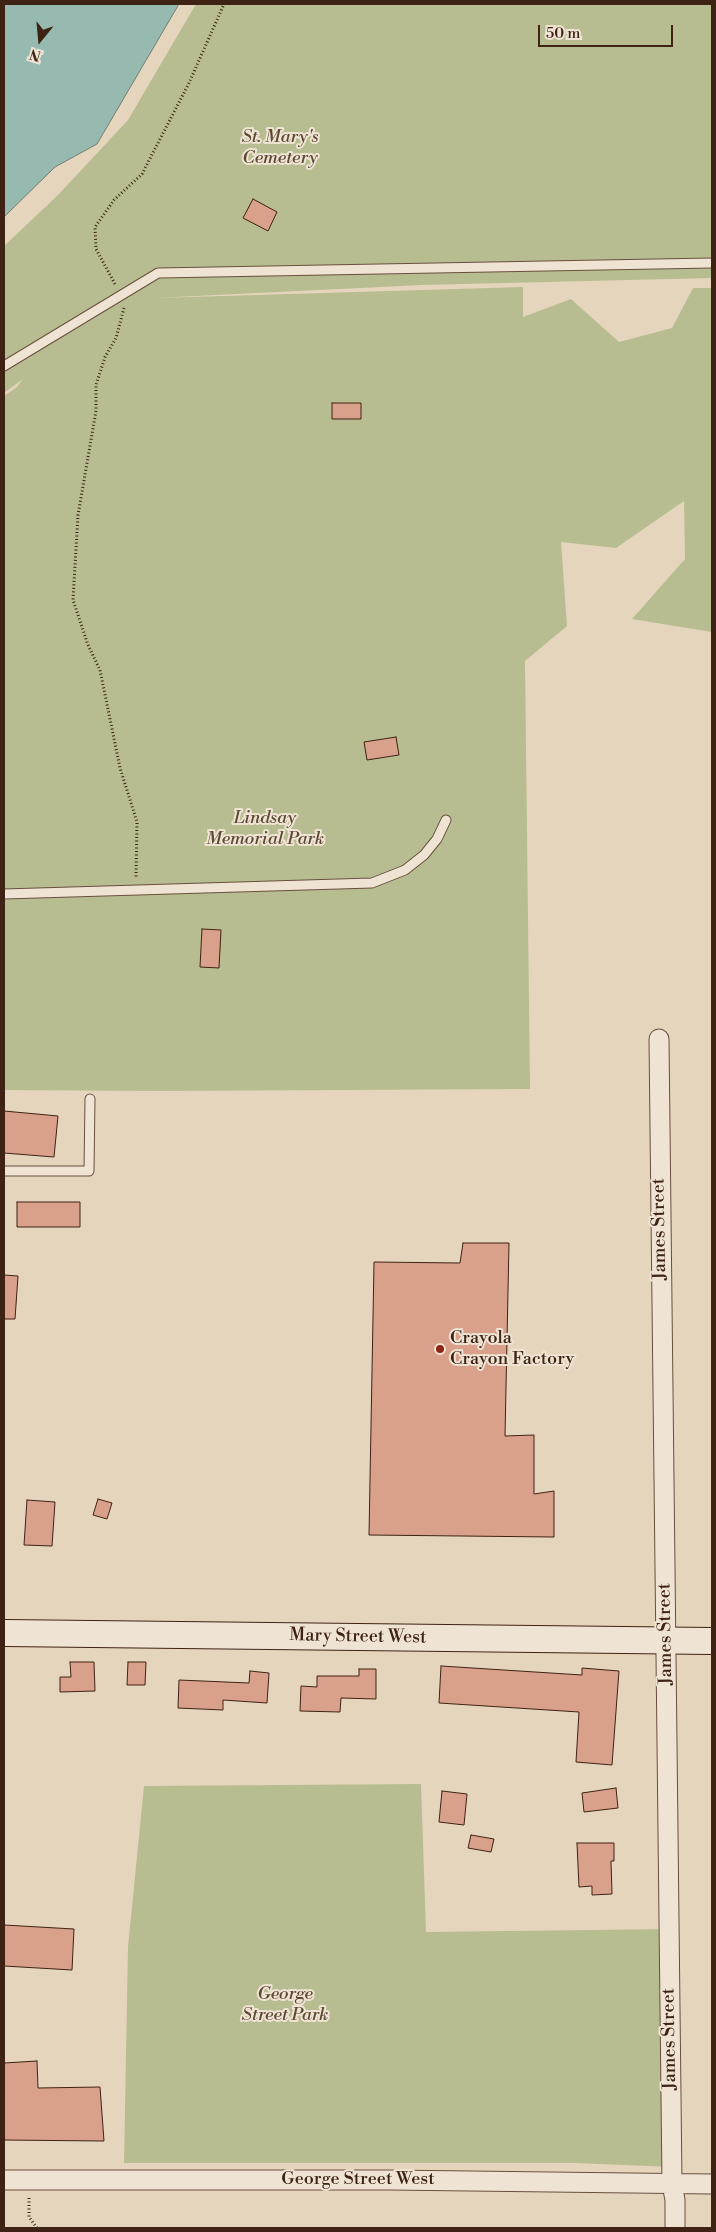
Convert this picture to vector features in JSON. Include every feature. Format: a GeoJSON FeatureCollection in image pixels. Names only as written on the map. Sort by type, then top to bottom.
{"type":"FeatureCollection","features":[{"type":"Feature","properties":{"kind":"street","name":"James Street"},"geometry":{"type":"LineString","coordinates":[[659,1040],[672,2184],[675,2200],[675,2228]]}},
{"type":"Feature","properties":{"kind":"street","name":"Mary Street West"},"geometry":{"type":"LineString","coordinates":[[4,1633],[712,1641]]}},
{"type":"Feature","properties":{"kind":"street","name":"George Street West"},"geometry":{"type":"LineString","coordinates":[[4,2180],[389,2180],[712,2184]]}},
{"type":"Feature","properties":{"kind":"lane"},"geometry":{"type":"LineString","coordinates":[[4,366],[158,273],[712,263]]}},
{"type":"Feature","properties":{"kind":"lane"},"geometry":{"type":"LineString","coordinates":[[4,894],[372,883],[405,870],[424,855],[437,839],[446,820]]}},
{"type":"Feature","properties":{"kind":"lane"},"geometry":{"type":"LineString","coordinates":[[4,1171],[89,1171],[90,1099]]}},
{"type":"Feature","properties":{"kind":"path"},"geometry":{"type":"LineString","coordinates":[[135,891],[137,822],[120,768],[100,670],[88,644],[73,600],[78,515],[96,411],[96,385],[104,357],[116,338],[124,306],[121,295],[96,249],[95,228],[114,200],[142,174],[189,83],[224,4]]}},
{"type":"Feature","properties":{"kind":"path"},"geometry":{"type":"LineString","coordinates":[[28,2180],[29,2217],[37,2228]]}},
{"type":"Feature","properties":{"kind":"green space","name":"Lindsay Memorial Park"},"geometry":{"type":"Polygon","coordinates":[[[196,4],[712,4],[712,278],[422,285],[155,298],[523,287],[523,317],[571,299],[619,342],[672,328],[693,288],[712,288],[712,632],[632,619],[685,559],[684,501],[616,548],[561,542],[567,626],[525,661],[530,1089],[4,1090],[4,396],[17,387],[23,379],[4,393],[4,246],[58,195],[128,120],[196,4]]]}},
{"type":"Feature","properties":{"kind":"green space","name":"George Street Park"},"geometry":{"type":"Polygon","coordinates":[[[421,1784],[426,1932],[672,1929],[672,2167],[574,2163],[124,2163],[128,1947],[144,1786],[421,1784]]]}},
{"type":"Feature","properties":{"kind":"water"},"geometry":{"type":"Polygon","coordinates":[[[4,4],[179,4],[97,144],[55,167],[4,217],[4,4]]]}},
{"type":"Feature","properties":{"kind":"building"},"geometry":{"type":"Polygon","coordinates":[[[253,199],[277,212],[268,231],[243,218],[253,199]]]}},
{"type":"Feature","properties":{"kind":"building"},"geometry":{"type":"Polygon","coordinates":[[[332,403],[361,403],[361,419],[332,419],[332,403]]]}},
{"type":"Feature","properties":{"kind":"building"},"geometry":{"type":"Polygon","coordinates":[[[396,737],[399,755],[367,760],[364,742],[396,737]]]}},
{"type":"Feature","properties":{"kind":"building"},"geometry":{"type":"Polygon","coordinates":[[[202,929],[221,930],[219,968],[200,967],[202,929]]]}},
{"type":"Feature","properties":{"kind":"building"},"geometry":{"type":"Polygon","coordinates":[[[4,1111],[58,1116],[54,1157],[4,1153],[4,1111]]]}},
{"type":"Feature","properties":{"kind":"building"},"geometry":{"type":"Polygon","coordinates":[[[17,1202],[80,1202],[80,1227],[17,1227],[17,1202]]]}},
{"type":"Feature","properties":{"kind":"building","name":"Crayola Crayon Factory"},"geometry":{"type":"Polygon","coordinates":[[[463,1243],[509,1243],[505,1436],[534,1435],[534,1494],[554,1491],[554,1537],[369,1535],[374,1262],[460,1263],[463,1243]]]}},
{"type":"Feature","properties":{"kind":"building"},"geometry":{"type":"Polygon","coordinates":[[[4,1275],[18,1276],[15,1319],[4,1319],[4,1275]]]}},
{"type":"Feature","properties":{"kind":"building"},"geometry":{"type":"Polygon","coordinates":[[[98,1499],[112,1503],[107,1519],[93,1515],[98,1499]]]}},
{"type":"Feature","properties":{"kind":"building"},"geometry":{"type":"Polygon","coordinates":[[[27,1500],[55,1502],[52,1546],[24,1545],[27,1500]]]}},
{"type":"Feature","properties":{"kind":"building"},"geometry":{"type":"Polygon","coordinates":[[[70,1662],[94,1662],[95,1691],[60,1692],[60,1677],[71,1677],[70,1662]]]}},
{"type":"Feature","properties":{"kind":"building"},"geometry":{"type":"Polygon","coordinates":[[[128,1662],[146,1662],[145,1685],[127,1685],[128,1662]]]}},
{"type":"Feature","properties":{"kind":"building"},"geometry":{"type":"Polygon","coordinates":[[[441,1666],[582,1675],[582,1668],[619,1671],[612,1765],[576,1762],[579,1712],[439,1703],[441,1666]]]}},
{"type":"Feature","properties":{"kind":"building"},"geometry":{"type":"Polygon","coordinates":[[[359,1669],[376,1669],[376,1699],[341,1698],[340,1712],[300,1711],[301,1686],[317,1687],[317,1676],[359,1676],[359,1669]]]}},
{"type":"Feature","properties":{"kind":"building"},"geometry":{"type":"Polygon","coordinates":[[[250,1671],[269,1673],[267,1703],[223,1700],[223,1710],[178,1708],[179,1680],[249,1683],[250,1671]]]}},
{"type":"Feature","properties":{"kind":"building"},"geometry":{"type":"Polygon","coordinates":[[[616,1788],[618,1808],[584,1812],[582,1793],[616,1788]]]}},
{"type":"Feature","properties":{"kind":"building"},"geometry":{"type":"Polygon","coordinates":[[[442,1791],[467,1794],[464,1825],[439,1822],[442,1791]]]}},
{"type":"Feature","properties":{"kind":"building"},"geometry":{"type":"Polygon","coordinates":[[[471,1835],[494,1839],[491,1852],[468,1848],[471,1835]]]}},
{"type":"Feature","properties":{"kind":"building"},"geometry":{"type":"Polygon","coordinates":[[[577,1843],[614,1843],[614,1861],[611,1861],[612,1894],[592,1895],[592,1886],[579,1887],[577,1843]]]}},
{"type":"Feature","properties":{"kind":"building"},"geometry":{"type":"Polygon","coordinates":[[[4,1925],[74,1929],[72,1970],[4,1966],[4,1925]]]}},
{"type":"Feature","properties":{"kind":"building"},"geometry":{"type":"Polygon","coordinates":[[[37,2061],[38,2088],[100,2087],[104,2141],[4,2140],[4,2063],[37,2061]]]}},
{"type":"Feature","properties":{"kind":"place","name":"Crayola Crayon Factory"},"geometry":{"type":"Point","coordinates":[440,1349]}},
{"type":"Feature","properties":{"kind":"park label","name":"St. Mary's Cemetery"},"geometry":{"type":"Point","coordinates":[280,148]}}]}
